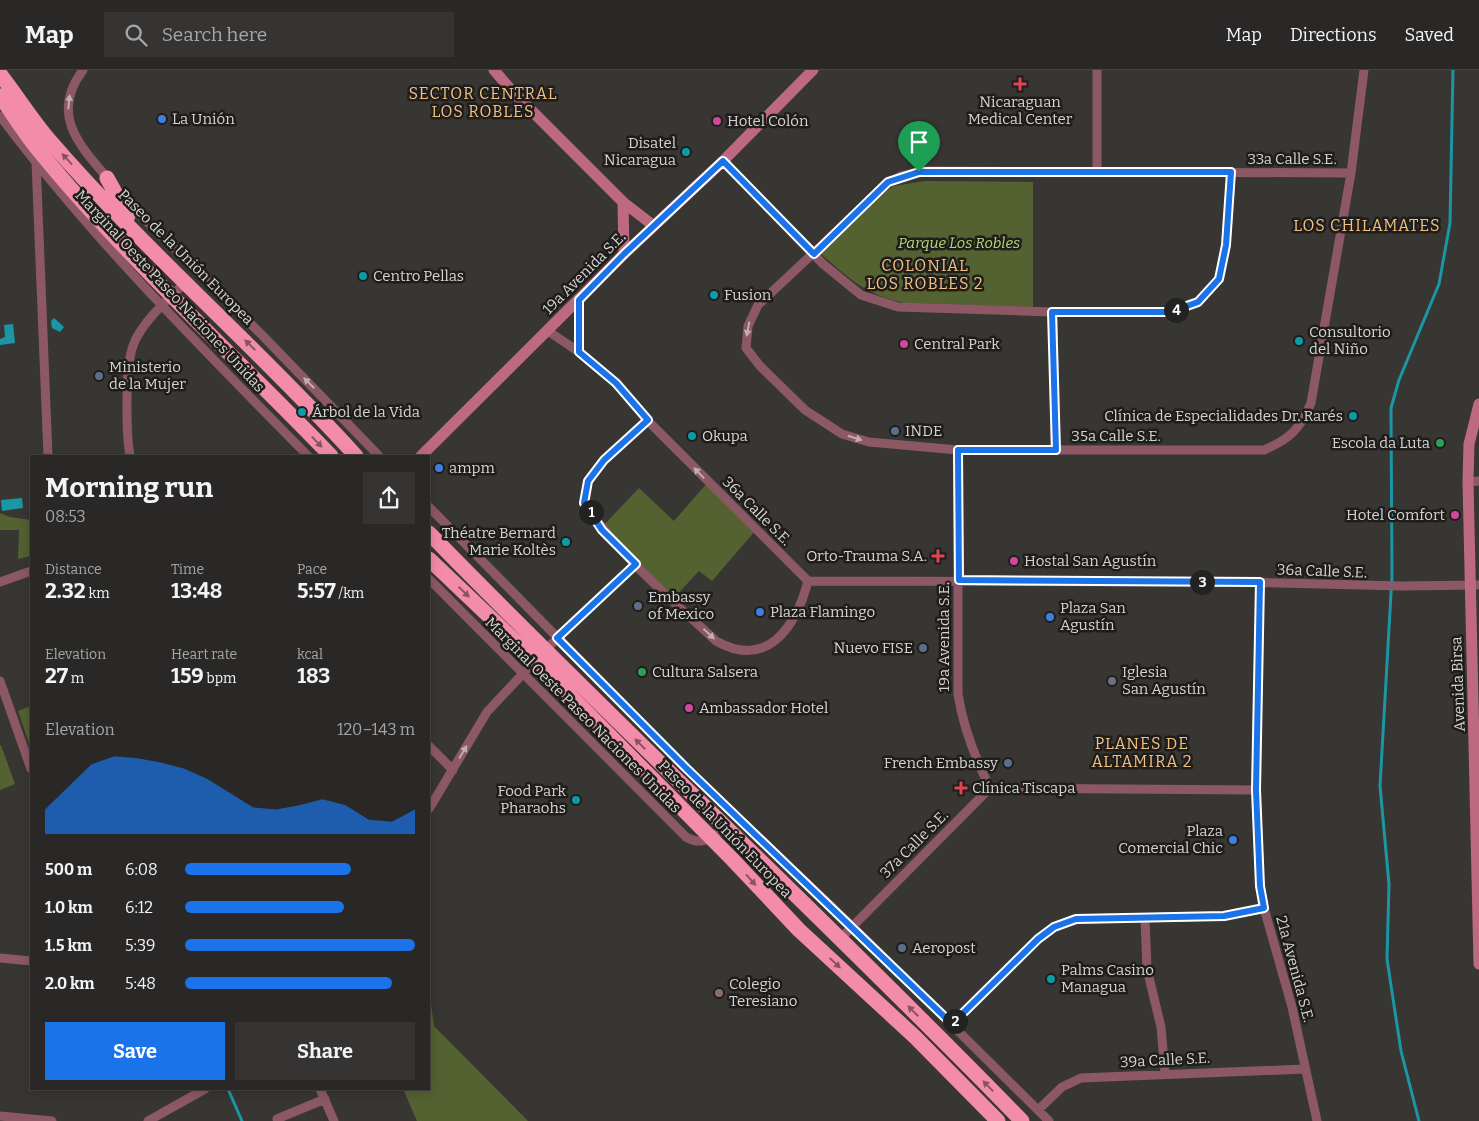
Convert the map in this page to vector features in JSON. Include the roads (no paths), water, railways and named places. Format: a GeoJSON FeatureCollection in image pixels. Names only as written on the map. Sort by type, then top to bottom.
{"type":"FeatureCollection","features":[{"type":"Feature","properties":{"kind":"highway","name":"Paseo de la Unión Europea"},"geometry":{"type":"LineString","coordinates":[[0,74],[50,140],[157,255],[303,397],[355,455]]}},
{"type":"Feature","properties":{"kind":"highway"},"geometry":{"type":"LineString","coordinates":[[0,96],[37,157],[101,231],[166,301],[330,455]]}},
{"type":"Feature","properties":{"kind":"highway"},"geometry":{"type":"LineString","coordinates":[[107,178],[127,216],[157,255]]}},
{"type":"Feature","properties":{"kind":"highway","name":"Paseo de la Unión Europea"},"geometry":{"type":"LineString","coordinates":[[430,534],[710,838],[799,930],[915,1037],[998,1121]]}},
{"type":"Feature","properties":{"kind":"highway","name":"Paseo de la Unión Europea"},"geometry":{"type":"LineString","coordinates":[[430,559],[540,655],[725,827],[1022,1121]]}},
{"type":"Feature","properties":{"kind":"street"},"geometry":{"type":"LineString","coordinates":[[83,70],[74,82],[68,96],[69,122],[75,136],[107,178],[148,224],[262,335],[378,455]]}},
{"type":"Feature","properties":{"kind":"street"},"geometry":{"type":"LineString","coordinates":[[494,70],[512,92],[624,202],[654,226]]}},
{"type":"Feature","properties":{"kind":"street","name":"19a Avenida S.E."},"geometry":{"type":"LineString","coordinates":[[422,455],[624,254],[723,161],[813,70]]}},
{"type":"Feature","properties":{"kind":"street"},"geometry":{"type":"LineString","coordinates":[[1097,70],[1097,172]]}},
{"type":"Feature","properties":{"kind":"street"},"geometry":{"type":"LineString","coordinates":[[1351,173],[1364,70]]}},
{"type":"Feature","properties":{"kind":"street"},"geometry":{"type":"LineString","coordinates":[[0,116],[37,157],[48,455]]}},
{"type":"Feature","properties":{"kind":"street"},"geometry":{"type":"LineString","coordinates":[[723,161],[814,254],[861,295],[898,307],[1052,312],[1170,312],[1198,302],[1219,279],[1226,245],[1231,172]]}},
{"type":"Feature","properties":{"kind":"street","name":"33a Calle S.E."},"geometry":{"type":"LineString","coordinates":[[814,254],[888,182],[909,174],[927,171],[1351,173]]}},
{"type":"Feature","properties":{"kind":"street","name":"35a Calle S.E."},"geometry":{"type":"LineString","coordinates":[[814,254],[758,305],[748,326],[746,348],[752,357],[805,410],[842,434],[869,442],[958,450],[1264,450],[1280,444],[1302,424],[1311,403],[1351,173]]}},
{"type":"Feature","properties":{"kind":"street"},"geometry":{"type":"LineString","coordinates":[[624,202],[624,254]]}},
{"type":"Feature","properties":{"kind":"street"},"geometry":{"type":"LineString","coordinates":[[130,455],[128,372],[131,351],[139,333],[166,301],[186,282]]}},
{"type":"Feature","properties":{"kind":"street"},"geometry":{"type":"LineString","coordinates":[[579,300],[579,352]]}},
{"type":"Feature","properties":{"kind":"street","name":"Marginal Oeste Paseo Naciones Unidas"},"geometry":{"type":"LineString","coordinates":[[166,301],[307,455]]}},
{"type":"Feature","properties":{"kind":"street"},"geometry":{"type":"LineString","coordinates":[[1052,312],[1056,450]]}},
{"type":"Feature","properties":{"kind":"street","name":"36a Calle S.E."},"geometry":{"type":"LineString","coordinates":[[548,331],[579,352],[616,383],[648,420],[808,581],[959,580],[1260,582],[1377,586],[1474,585]]}},
{"type":"Feature","properties":{"kind":"street","name":"Avenida Birsa"},"geometry":{"type":"LineString","coordinates":[[1479,404],[1469,444],[1474,482],[1479,964]]}},
{"type":"Feature","properties":{"kind":"street"},"geometry":{"type":"LineString","coordinates":[[648,420],[604,460],[588,481],[584,503],[602,530],[716,642],[732,650],[751,652],[769,646],[793,621],[803,600],[808,581]]}},
{"type":"Feature","properties":{"kind":"street","name":"19a Avenida S.E."},"geometry":{"type":"LineString","coordinates":[[958,450],[958,694],[960,711],[976,759],[990,788]]}},
{"type":"Feature","properties":{"kind":"street"},"geometry":{"type":"LineString","coordinates":[[430,508],[686,768],[852,926],[1049,1121]]}},
{"type":"Feature","properties":{"kind":"street"},"geometry":{"type":"LineString","coordinates":[[430,807],[487,712],[557,638],[636,564]]}},
{"type":"Feature","properties":{"kind":"street"},"geometry":{"type":"LineString","coordinates":[[0,582],[30,571]]}},
{"type":"Feature","properties":{"kind":"street","name":"Marginal Oeste Paseo Naciones Unidas"},"geometry":{"type":"LineString","coordinates":[[430,580],[686,838],[699,842],[710,838]]}},
{"type":"Feature","properties":{"kind":"street","name":"21a Avenida S.E."},"geometry":{"type":"LineString","coordinates":[[1260,582],[1256,790],[1260,886],[1264,908],[1292,1007],[1317,1121]]}},
{"type":"Feature","properties":{"kind":"street"},"geometry":{"type":"LineString","coordinates":[[0,681],[30,766]]}},
{"type":"Feature","properties":{"kind":"street"},"geometry":{"type":"LineString","coordinates":[[430,747],[453,770]]}},
{"type":"Feature","properties":{"kind":"street"},"geometry":{"type":"LineString","coordinates":[[990,788],[1256,790]]}},
{"type":"Feature","properties":{"kind":"street","name":"37a Calle S.E."},"geometry":{"type":"LineString","coordinates":[[840,939],[990,788]]}},
{"type":"Feature","properties":{"kind":"street"},"geometry":{"type":"LineString","coordinates":[[710,838],[725,827]]}},
{"type":"Feature","properties":{"kind":"street"},"geometry":{"type":"LineString","coordinates":[[952,1024],[1038,939],[1054,927],[1076,919],[1224,916],[1264,908]]}},
{"type":"Feature","properties":{"kind":"street"},"geometry":{"type":"LineString","coordinates":[[1145,919],[1147,969],[1160,1027],[1164,1073]]}},
{"type":"Feature","properties":{"kind":"street"},"geometry":{"type":"LineString","coordinates":[[0,958],[30,961]]}},
{"type":"Feature","properties":{"kind":"street","name":"39a Calle S.E."},"geometry":{"type":"LineString","coordinates":[[1038,1110],[1062,1087],[1081,1078],[1164,1073],[1305,1069]]}},
{"type":"Feature","properties":{"kind":"street"},"geometry":{"type":"LineString","coordinates":[[148,1121],[203,1090]]}},
{"type":"Feature","properties":{"kind":"street"},"geometry":{"type":"LineString","coordinates":[[320,1090],[334,1121]]}},
{"type":"Feature","properties":{"kind":"street"},"geometry":{"type":"LineString","coordinates":[[277,1119],[324,1099]]}},
{"type":"Feature","properties":{"kind":"street"},"geometry":{"type":"LineString","coordinates":[[0,1116],[52,1121]]}},
{"type":"Feature","properties":{"kind":"water"},"geometry":{"type":"Polygon","coordinates":[[[54,318],[64,327],[60,332],[52,328],[51,321],[54,318]]]}},
{"type":"Feature","properties":{"kind":"water"},"geometry":{"type":"Polygon","coordinates":[[[13,324],[15,343],[0,345],[0,339],[5,337],[4,325],[13,324]]]}},
{"type":"Feature","properties":{"kind":"water"},"geometry":{"type":"Polygon","coordinates":[[[22,498],[23,508],[2,511],[1,500],[22,498]]]}},
{"type":"Feature","properties":{"kind":"waterway"},"geometry":{"type":"LineString","coordinates":[[1419,1121],[1401,1051],[1387,959],[1389,884],[1380,786],[1392,576],[1391,408],[1399,380],[1439,284],[1450,223],[1453,70]]}},
{"type":"Feature","properties":{"kind":"waterway"},"geometry":{"type":"LineString","coordinates":[[228,1090],[242,1121]]}},
{"type":"Feature","properties":{"kind":"place","name":"Nicaraguan Medical Center"},"geometry":{"type":"Point","coordinates":[1020,84]}},
{"type":"Feature","properties":{"kind":"place","name":"La Unión"},"geometry":{"type":"Point","coordinates":[162,119]}},
{"type":"Feature","properties":{"kind":"place","name":"Hotel Colón"},"geometry":{"type":"Point","coordinates":[717,121]}},
{"type":"Feature","properties":{"kind":"place","name":"Disatel Nicaragua"},"geometry":{"type":"Point","coordinates":[686,152]}},
{"type":"Feature","properties":{"kind":"place","name":"Centro Pellas"},"geometry":{"type":"Point","coordinates":[363,276]}},
{"type":"Feature","properties":{"kind":"place","name":"Fusion"},"geometry":{"type":"Point","coordinates":[714,295]}},
{"type":"Feature","properties":{"kind":"place","name":"Consultorio del Niño"},"geometry":{"type":"Point","coordinates":[1299,341]}},
{"type":"Feature","properties":{"kind":"place","name":"Central Park"},"geometry":{"type":"Point","coordinates":[904,344]}},
{"type":"Feature","properties":{"kind":"place","name":"Ministerio de la Mujer"},"geometry":{"type":"Point","coordinates":[99,376]}},
{"type":"Feature","properties":{"kind":"place","name":"Árbol de la Vida"},"geometry":{"type":"Point","coordinates":[302,412]}},
{"type":"Feature","properties":{"kind":"place","name":"Clínica de Especialidades Dr. Rarés"},"geometry":{"type":"Point","coordinates":[1353,416]}},
{"type":"Feature","properties":{"kind":"place","name":"INDE"},"geometry":{"type":"Point","coordinates":[895,431]}},
{"type":"Feature","properties":{"kind":"place","name":"Okupa"},"geometry":{"type":"Point","coordinates":[692,436]}},
{"type":"Feature","properties":{"kind":"place","name":"Escola da Luta"},"geometry":{"type":"Point","coordinates":[1440,443]}},
{"type":"Feature","properties":{"kind":"place","name":"ampm"},"geometry":{"type":"Point","coordinates":[439,468]}},
{"type":"Feature","properties":{"kind":"place","name":"Hotel Comfort"},"geometry":{"type":"Point","coordinates":[1455,515]}},
{"type":"Feature","properties":{"kind":"place","name":"Théatre Bernard Marie Koltès"},"geometry":{"type":"Point","coordinates":[566,542]}},
{"type":"Feature","properties":{"kind":"place","name":"Orto-Trauma S.A."},"geometry":{"type":"Point","coordinates":[938,556]}},
{"type":"Feature","properties":{"kind":"place","name":"Hostal San Agustín"},"geometry":{"type":"Point","coordinates":[1014,561]}},
{"type":"Feature","properties":{"kind":"place","name":"Embassy of Mexico"},"geometry":{"type":"Point","coordinates":[638,606]}},
{"type":"Feature","properties":{"kind":"place","name":"Plaza Flamingo"},"geometry":{"type":"Point","coordinates":[760,612]}},
{"type":"Feature","properties":{"kind":"place","name":"Plaza San Agustín"},"geometry":{"type":"Point","coordinates":[1050,617]}},
{"type":"Feature","properties":{"kind":"place","name":"Nuevo FISE"},"geometry":{"type":"Point","coordinates":[923,648]}},
{"type":"Feature","properties":{"kind":"place","name":"Cultura Salsera"},"geometry":{"type":"Point","coordinates":[642,672]}},
{"type":"Feature","properties":{"kind":"place","name":"Iglesia San Agustín"},"geometry":{"type":"Point","coordinates":[1112,681]}},
{"type":"Feature","properties":{"kind":"place","name":"Ambassador Hotel"},"geometry":{"type":"Point","coordinates":[689,708]}},
{"type":"Feature","properties":{"kind":"place","name":"French Embassy"},"geometry":{"type":"Point","coordinates":[1008,763]}},
{"type":"Feature","properties":{"kind":"place","name":"Clínica Tiscapa"},"geometry":{"type":"Point","coordinates":[961,788]}},
{"type":"Feature","properties":{"kind":"place","name":"Food Park Pharaohs"},"geometry":{"type":"Point","coordinates":[576,800]}},
{"type":"Feature","properties":{"kind":"place","name":"Plaza Comercial Chic"},"geometry":{"type":"Point","coordinates":[1233,840]}},
{"type":"Feature","properties":{"kind":"place","name":"Aeropost"},"geometry":{"type":"Point","coordinates":[902,948]}},
{"type":"Feature","properties":{"kind":"place","name":"Palms Casino Managua"},"geometry":{"type":"Point","coordinates":[1051,979]}},
{"type":"Feature","properties":{"kind":"place","name":"Colegio Teresiano"},"geometry":{"type":"Point","coordinates":[719,993]}},
{"type":"Feature","properties":{"kind":"district","name":"SECTOR CENTRAL LOS ROBLES"},"geometry":{"type":"Point","coordinates":[483,102]}},
{"type":"Feature","properties":{"kind":"district","name":"LOS CHILAMATES"},"geometry":{"type":"Point","coordinates":[1367,225]}},
{"type":"Feature","properties":{"kind":"district","name":"COLONIAL LOS ROBLES 2"},"geometry":{"type":"Point","coordinates":[925,274]}},
{"type":"Feature","properties":{"kind":"district","name":"PLANES DE ALTAMIRA 2"},"geometry":{"type":"Point","coordinates":[1142,752]}},
{"type":"Feature","properties":{"kind":"park label","name":"Parque Los Robles"},"geometry":{"type":"Point","coordinates":[959,243]}}]}
